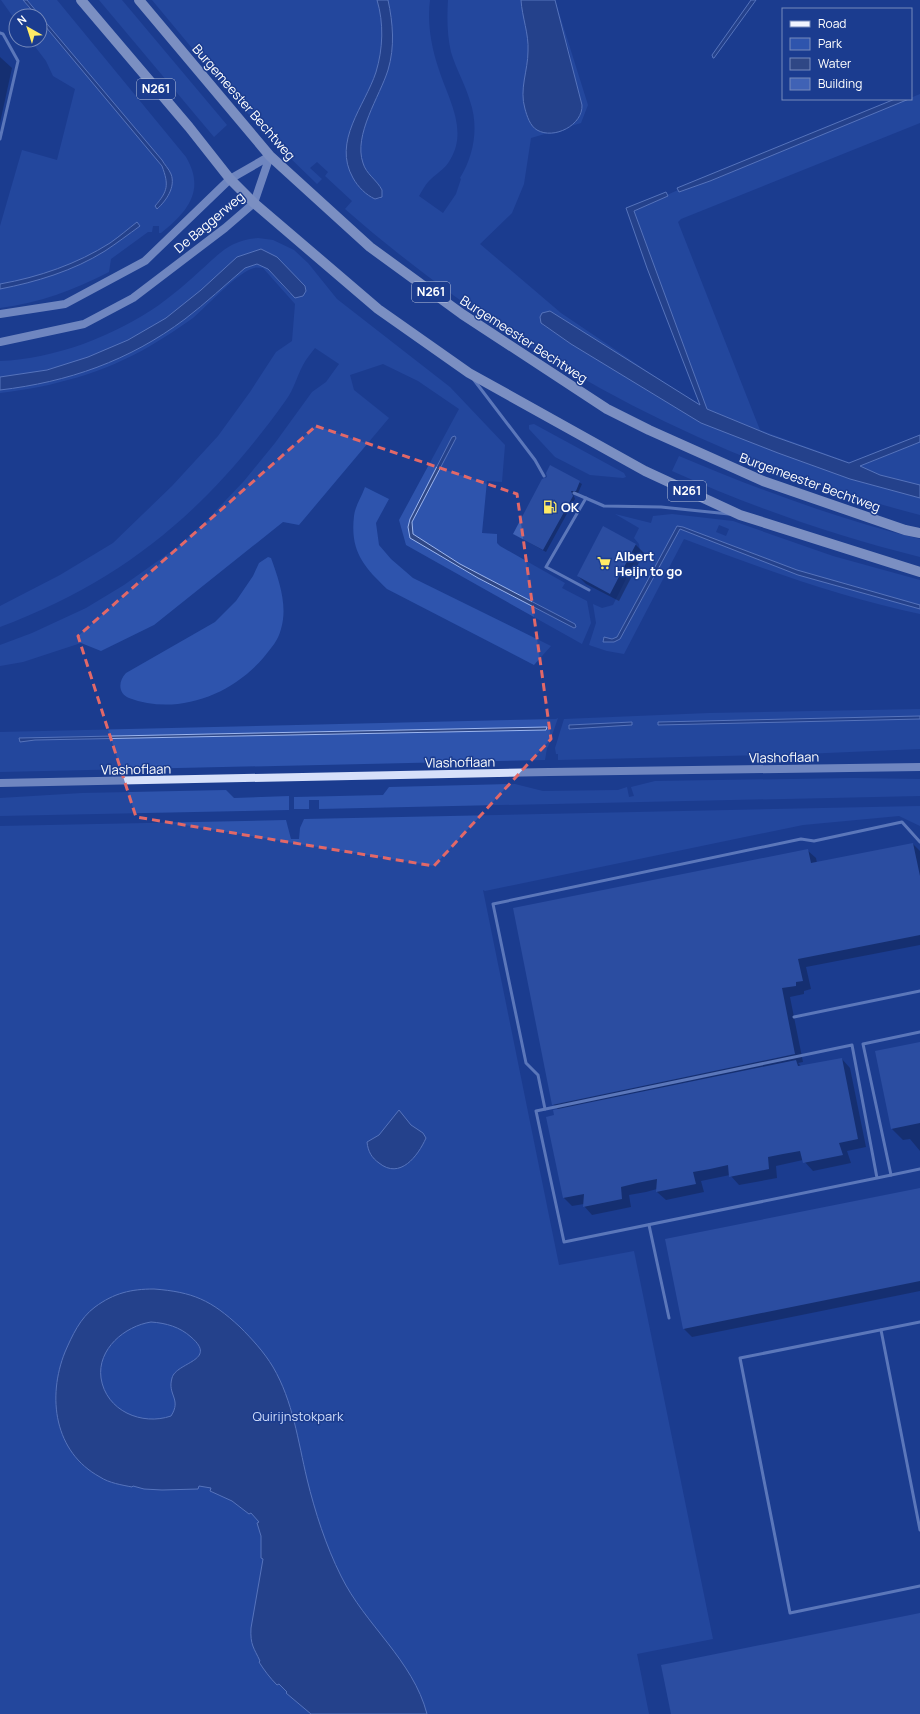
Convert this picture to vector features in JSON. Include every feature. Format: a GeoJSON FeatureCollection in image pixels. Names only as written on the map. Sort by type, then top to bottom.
{"type":"FeatureCollection","features":[{"type":"Feature","properties":{"kind":"main road","name":"N261"},"geometry":{"type":"LineString","coordinates":[[81,0],[189,127],[230,179],[254,203],[378,309],[469,374],[645,471],[740,515],[920,572]]}},
{"type":"Feature","properties":{"kind":"main road","name":"Burgemeester Bechtweg"},"geometry":{"type":"LineString","coordinates":[[139,0],[270,156],[370,247],[462,314],[607,409],[649,430],[763,481],[905,530],[920,533]]}},
{"type":"Feature","properties":{"kind":"street","name":"De Baggerweg"},"geometry":{"type":"LineString","coordinates":[[0,314],[65,304],[145,261],[230,179],[270,156]]}},
{"type":"Feature","properties":{"kind":"street","name":"De Baggerweg"},"geometry":{"type":"LineString","coordinates":[[0,342],[84,324],[133,298],[225,228],[254,203],[270,156]]}},
{"type":"Feature","properties":{"kind":"street","name":"Vlashoflaan"},"geometry":{"type":"LineString","coordinates":[[0,783],[541,772],[920,767]]}},
{"type":"Feature","properties":{"kind":"lane"},"geometry":{"type":"LineString","coordinates":[[0,33],[3,34],[18,61],[0,139]]}},
{"type":"Feature","properties":{"kind":"lane"},"geometry":{"type":"LineString","coordinates":[[469,374],[535,460],[544,476]]}},
{"type":"Feature","properties":{"kind":"lane"},"geometry":{"type":"LineString","coordinates":[[574,493],[604,506],[661,507],[740,515]]}},
{"type":"Feature","properties":{"kind":"lane"},"geometry":{"type":"LineString","coordinates":[[586,498],[546,567],[589,590]]}},
{"type":"Feature","properties":{"kind":"lane"},"geometry":{"type":"LineString","coordinates":[[545,1109],[538,1075],[526,1063],[493,904],[801,839],[814,841],[902,822],[920,842]]}},
{"type":"Feature","properties":{"kind":"lane"},"geometry":{"type":"LineString","coordinates":[[794,1017],[920,991]]}},
{"type":"Feature","properties":{"kind":"lane"},"geometry":{"type":"LineString","coordinates":[[890,1175],[863,1044],[920,1032]]}},
{"type":"Feature","properties":{"kind":"lane"},"geometry":{"type":"LineString","coordinates":[[877,1178],[852,1045],[536,1111],[564,1242],[649,1225],[877,1178],[890,1175],[920,1169]]}},
{"type":"Feature","properties":{"kind":"lane"},"geometry":{"type":"LineString","coordinates":[[649,1225],[668,1318]]}},
{"type":"Feature","properties":{"kind":"lane"},"geometry":{"type":"LineString","coordinates":[[920,1322],[740,1358],[790,1613],[920,1586]]}},
{"type":"Feature","properties":{"kind":"lane"},"geometry":{"type":"LineString","coordinates":[[881,1330],[920,1530]]}},
{"type":"Feature","properties":{"kind":"highlighted area"},"geometry":{"type":"Polygon","coordinates":[[[316,426],[517,494],[551,739],[434,866],[136,817],[78,636],[316,426]]]}},
{"type":"Feature","properties":{"kind":"green space"},"geometry":{"type":"Polygon","coordinates":[[[1,0],[23,0],[30,8],[8,8],[8,10],[1,0]]]}},
{"type":"Feature","properties":{"kind":"green space"},"geometry":{"type":"Polygon","coordinates":[[[27,0],[57,0],[186,157],[192,169],[194,190],[186,209],[179,217],[161,233],[159,233],[159,226],[153,226],[152,232],[148,232],[111,259],[109,272],[83,285],[56,295],[29,303],[0,308],[0,289],[27,283],[67,270],[105,251],[140,226],[137,222],[120,236],[97,251],[57,269],[29,278],[0,284],[0,226],[22,150],[57,160],[75,89],[53,76],[46,61],[36,48],[48,48],[48,30],[162,166],[166,178],[166,188],[163,196],[155,206],[167,198],[171,189],[171,174],[48,25],[48,8],[34,8],[27,0]]]}},
{"type":"Feature","properties":{"kind":"green space"},"geometry":{"type":"Polygon","coordinates":[[[99,0],[122,0],[227,125],[214,137],[99,0]]]}},
{"type":"Feature","properties":{"kind":"green space"},"geometry":{"type":"Polygon","coordinates":[[[152,0],[377,0],[382,27],[380,54],[371,86],[352,125],[348,138],[347,152],[349,166],[360,186],[366,193],[375,199],[380,199],[382,190],[364,167],[361,152],[364,128],[388,70],[392,53],[391,17],[388,0],[430,0],[429,25],[433,50],[451,101],[457,125],[457,137],[455,148],[448,163],[429,181],[419,196],[443,213],[456,194],[461,179],[460,178],[469,160],[474,141],[473,111],[451,52],[447,13],[448,0],[521,0],[528,46],[524,90],[525,108],[534,127],[548,133],[531,138],[524,184],[512,213],[480,244],[561,313],[678,392],[550,311],[542,313],[543,325],[571,344],[701,423],[850,479],[920,498],[920,515],[841,492],[763,465],[688,433],[615,396],[544,355],[475,311],[409,262],[345,209],[352,201],[325,176],[328,172],[317,162],[310,168],[322,179],[317,184],[283,151],[236,101],[152,0]]]}},
{"type":"Feature","properties":{"kind":"green space"},"geometry":{"type":"Polygon","coordinates":[[[555,0],[588,105],[581,123],[571,126],[575,122],[570,54],[555,0]]]}},
{"type":"Feature","properties":{"kind":"green space"},"geometry":{"type":"Polygon","coordinates":[[[920,94],[920,123],[681,219],[678,222],[760,430],[851,463],[778,438],[707,409],[634,211],[678,190],[680,192],[710,181],[906,100],[912,100],[912,97],[920,94]]]}},
{"type":"Feature","properties":{"kind":"green space"},"geometry":{"type":"Polygon","coordinates":[[[258,238],[273,240],[294,250],[308,263],[337,299],[450,387],[505,445],[502,482],[487,481],[482,533],[497,534],[497,543],[500,546],[565,583],[562,588],[587,601],[591,623],[582,644],[406,545],[399,520],[459,409],[418,381],[383,364],[350,375],[354,390],[389,418],[299,525],[283,522],[154,625],[101,651],[81,643],[23,662],[0,666],[0,645],[32,633],[86,608],[124,585],[176,548],[207,520],[244,481],[275,443],[312,392],[326,382],[339,364],[315,348],[304,363],[289,396],[257,439],[227,474],[195,507],[126,563],[87,587],[45,608],[0,627],[0,606],[60,575],[113,543],[172,486],[218,436],[250,392],[276,352],[292,341],[295,304],[263,268],[254,268],[240,275],[193,318],[132,356],[96,371],[58,383],[0,393],[0,390],[74,375],[120,358],[164,334],[193,313],[245,268],[257,264],[268,269],[290,294],[305,294],[306,288],[261,249],[201,290],[165,319],[107,349],[65,365],[22,375],[0,377],[0,361],[42,356],[63,351],[123,327],[165,301],[226,248],[248,239],[258,238]],[[455,436],[452,437],[410,519],[409,533],[446,560],[467,572],[528,604],[575,624],[460,564],[413,534],[412,522],[456,438],[455,436]]]}},
{"type":"Feature","properties":{"kind":"green space"},"geometry":{"type":"Polygon","coordinates":[[[534,424],[624,473],[626,477],[590,475],[555,457],[529,429],[529,425],[534,424]]]}},
{"type":"Feature","properties":{"kind":"green space"},"geometry":{"type":"Polygon","coordinates":[[[920,442],[920,485],[880,475],[860,466],[920,442]]]}},
{"type":"Feature","properties":{"kind":"green space"},"geometry":{"type":"Polygon","coordinates":[[[679,456],[738,480],[828,513],[920,539],[920,557],[825,530],[733,497],[672,471],[679,456]]]}},
{"type":"Feature","properties":{"kind":"green space"},"geometry":{"type":"Polygon","coordinates":[[[365,487],[389,499],[376,523],[379,545],[391,559],[413,578],[551,646],[534,665],[387,589],[371,573],[360,557],[356,548],[353,528],[357,505],[365,487]]]}},
{"type":"Feature","properties":{"kind":"green space"},"geometry":{"type":"Polygon","coordinates":[[[615,514],[651,523],[653,516],[672,514],[733,521],[833,556],[920,580],[920,605],[797,570],[677,526],[617,637],[612,639],[614,642],[623,634],[680,529],[798,575],[920,609],[920,614],[830,590],[771,571],[684,539],[624,654],[607,651],[589,645],[596,623],[593,604],[602,608],[613,605],[640,551],[639,544],[634,538],[639,528],[615,514]],[[719,525],[716,532],[726,536],[729,529],[719,525]]]}},
{"type":"Feature","properties":{"kind":"green space"},"geometry":{"type":"Polygon","coordinates":[[[268,557],[271,558],[280,584],[284,611],[283,620],[280,633],[276,641],[264,657],[251,670],[236,682],[220,691],[184,703],[166,705],[147,703],[129,698],[123,694],[120,687],[123,676],[126,673],[215,622],[236,601],[253,576],[259,563],[268,557]]]}},
{"type":"Feature","properties":{"kind":"green space"},"geometry":{"type":"Polygon","coordinates":[[[920,709],[920,716],[658,724],[920,719],[920,749],[803,754],[558,760],[558,754],[556,754],[555,748],[564,719],[709,713],[920,709]],[[631,722],[569,725],[569,729],[632,725],[631,722]]]}},
{"type":"Feature","properties":{"kind":"green space"},"geometry":{"type":"Polygon","coordinates":[[[558,718],[547,748],[545,760],[0,772],[0,732],[558,718]],[[546,727],[19,738],[20,742],[35,740],[546,730],[546,727]]]}},
{"type":"Feature","properties":{"kind":"green space"},"geometry":{"type":"Polygon","coordinates":[[[853,778],[920,779],[920,796],[319,809],[319,800],[309,800],[309,809],[294,809],[294,797],[383,795],[389,787],[515,784],[543,791],[618,790],[627,787],[629,797],[634,796],[631,787],[655,781],[853,778]]]}},
{"type":"Feature","properties":{"kind":"green space"},"geometry":{"type":"Polygon","coordinates":[[[226,790],[234,798],[289,796],[289,810],[0,816],[0,798],[82,793],[226,790]]]}},
{"type":"Feature","properties":{"kind":"green space","name":"Quirijnstokpark"},"geometry":{"type":"Polygon","coordinates":[[[920,806],[920,826],[899,816],[803,825],[485,891],[483,890],[559,1265],[634,1251],[713,1639],[637,1654],[649,1714],[0,1714],[0,826],[286,820],[291,839],[299,839],[300,828],[304,819],[920,806]]]}},
{"type":"Feature","properties":{"kind":"water"},"geometry":{"type":"Polygon","coordinates":[[[23,0],[27,0],[34,8],[30,8],[23,0]]]}},
{"type":"Feature","properties":{"kind":"water"},"geometry":{"type":"Polygon","coordinates":[[[377,0],[388,0],[391,17],[392,53],[388,70],[364,128],[362,140],[361,152],[364,167],[382,190],[382,197],[375,199],[357,185],[348,164],[346,151],[352,124],[371,85],[380,54],[382,27],[377,0]]]}},
{"type":"Feature","properties":{"kind":"water"},"geometry":{"type":"Polygon","coordinates":[[[521,0],[555,0],[582,105],[578,119],[566,129],[559,132],[544,133],[537,130],[528,118],[525,109],[523,102],[523,87],[528,58],[528,45],[521,0]]]}},
{"type":"Feature","properties":{"kind":"water"},"geometry":{"type":"Polygon","coordinates":[[[751,0],[756,0],[713,58],[712,55],[751,0]]]}},
{"type":"Feature","properties":{"kind":"water"},"geometry":{"type":"Polygon","coordinates":[[[48,25],[169,170],[172,179],[171,189],[167,198],[157,209],[155,206],[163,196],[166,188],[166,178],[162,166],[48,30],[48,25]]]}},
{"type":"Feature","properties":{"kind":"water"},"geometry":{"type":"Polygon","coordinates":[[[893,100],[907,100],[710,181],[679,192],[677,188],[893,100]]]}},
{"type":"Feature","properties":{"kind":"water"},"geometry":{"type":"Polygon","coordinates":[[[666,192],[668,196],[634,211],[707,409],[770,435],[849,463],[920,435],[920,442],[860,466],[880,475],[920,485],[920,498],[850,479],[701,423],[571,344],[541,323],[540,317],[542,313],[550,311],[700,405],[647,268],[626,208],[666,192]]]}},
{"type":"Feature","properties":{"kind":"water"},"geometry":{"type":"Polygon","coordinates":[[[137,222],[140,226],[93,258],[54,275],[0,289],[0,284],[29,278],[57,269],[97,251],[137,222]]]}},
{"type":"Feature","properties":{"kind":"water"},"geometry":{"type":"Polygon","coordinates":[[[261,249],[277,257],[305,286],[306,291],[303,296],[295,298],[268,269],[257,264],[245,268],[193,313],[164,334],[120,358],[74,375],[0,390],[0,377],[47,370],[88,357],[128,340],[166,318],[201,290],[237,257],[261,249]]]}},
{"type":"Feature","properties":{"kind":"water"},"geometry":{"type":"Polygon","coordinates":[[[455,436],[456,438],[412,522],[413,534],[460,564],[575,624],[576,627],[574,628],[478,578],[410,538],[408,527],[410,519],[452,437],[455,436]]]}},
{"type":"Feature","properties":{"kind":"water"},"geometry":{"type":"Polygon","coordinates":[[[677,526],[797,570],[920,605],[920,609],[798,575],[680,529],[620,639],[614,642],[603,642],[604,637],[612,639],[617,637],[677,526]]]}},
{"type":"Feature","properties":{"kind":"water"},"geometry":{"type":"Polygon","coordinates":[[[920,716],[920,719],[658,725],[658,722],[920,716]]]}},
{"type":"Feature","properties":{"kind":"water"},"geometry":{"type":"Polygon","coordinates":[[[632,722],[632,725],[569,729],[569,725],[632,722]]]}},
{"type":"Feature","properties":{"kind":"water"},"geometry":{"type":"Polygon","coordinates":[[[547,727],[546,730],[35,740],[20,742],[19,738],[547,727]]]}},
{"type":"Feature","properties":{"kind":"water"},"geometry":{"type":"Polygon","coordinates":[[[399,1110],[411,1125],[423,1133],[426,1138],[418,1152],[407,1164],[394,1169],[387,1168],[374,1159],[369,1152],[367,1142],[379,1135],[399,1110]]]}},
{"type":"Feature","properties":{"kind":"water"},"geometry":{"type":"Polygon","coordinates":[[[146,1289],[168,1290],[191,1295],[220,1310],[240,1327],[258,1346],[273,1367],[280,1380],[290,1407],[307,1479],[321,1529],[336,1565],[351,1594],[411,1677],[427,1714],[311,1714],[286,1693],[287,1692],[279,1684],[277,1685],[272,1680],[259,1662],[260,1661],[253,1646],[251,1628],[263,1559],[261,1558],[261,1536],[257,1523],[259,1522],[251,1513],[249,1514],[232,1501],[210,1491],[211,1488],[199,1486],[198,1489],[144,1489],[111,1482],[100,1477],[85,1466],[73,1453],[64,1438],[58,1422],[56,1405],[56,1387],[59,1369],[65,1352],[85,1316],[95,1307],[116,1295],[146,1289]],[[151,1322],[141,1324],[123,1334],[108,1349],[103,1358],[101,1367],[101,1378],[104,1390],[110,1399],[127,1413],[137,1417],[149,1419],[160,1419],[171,1416],[175,1405],[171,1389],[172,1378],[181,1368],[194,1360],[200,1351],[198,1345],[187,1334],[172,1326],[151,1322]]]}},
{"type":"Feature","properties":{"kind":"building"},"geometry":{"type":"Polygon","coordinates":[[[550,465],[580,481],[576,491],[571,491],[573,496],[543,550],[513,534],[542,479],[547,477],[546,473],[550,465]]]}},
{"type":"Feature","properties":{"kind":"building"},"geometry":{"type":"Polygon","coordinates":[[[603,526],[636,544],[610,594],[577,576],[603,526]]]}},
{"type":"Feature","properties":{"kind":"building"},"geometry":{"type":"Polygon","coordinates":[[[913,843],[920,876],[920,935],[798,959],[803,981],[796,982],[796,986],[782,988],[795,1054],[552,1105],[513,908],[808,849],[811,863],[913,843]]]}},
{"type":"Feature","properties":{"kind":"building"},"geometry":{"type":"Polygon","coordinates":[[[920,1042],[920,1123],[891,1129],[875,1051],[920,1042]]]}},
{"type":"Feature","properties":{"kind":"building"},"geometry":{"type":"Polygon","coordinates":[[[842,1058],[858,1139],[839,1143],[843,1155],[803,1163],[800,1151],[783,1154],[768,1157],[769,1169],[729,1177],[728,1165],[693,1172],[696,1184],[656,1192],[657,1179],[637,1183],[621,1187],[622,1199],[583,1207],[584,1194],[563,1198],[546,1117],[554,1115],[553,1110],[796,1060],[798,1066],[842,1058]]]}},
{"type":"Feature","properties":{"kind":"building"},"geometry":{"type":"Polygon","coordinates":[[[920,1188],[920,1281],[683,1329],[665,1239],[920,1188]]]}},
{"type":"Feature","properties":{"kind":"building"},"geometry":{"type":"Polygon","coordinates":[[[920,1613],[920,1714],[671,1714],[661,1665],[920,1613]]]}},
{"type":"Feature","properties":{"kind":"place","name":"OK"},"geometry":{"type":"Point","coordinates":[550,507]}},
{"type":"Feature","properties":{"kind":"place","name":"Albert Heijn to go"},"geometry":{"type":"Point","coordinates":[604,563]}}]}
